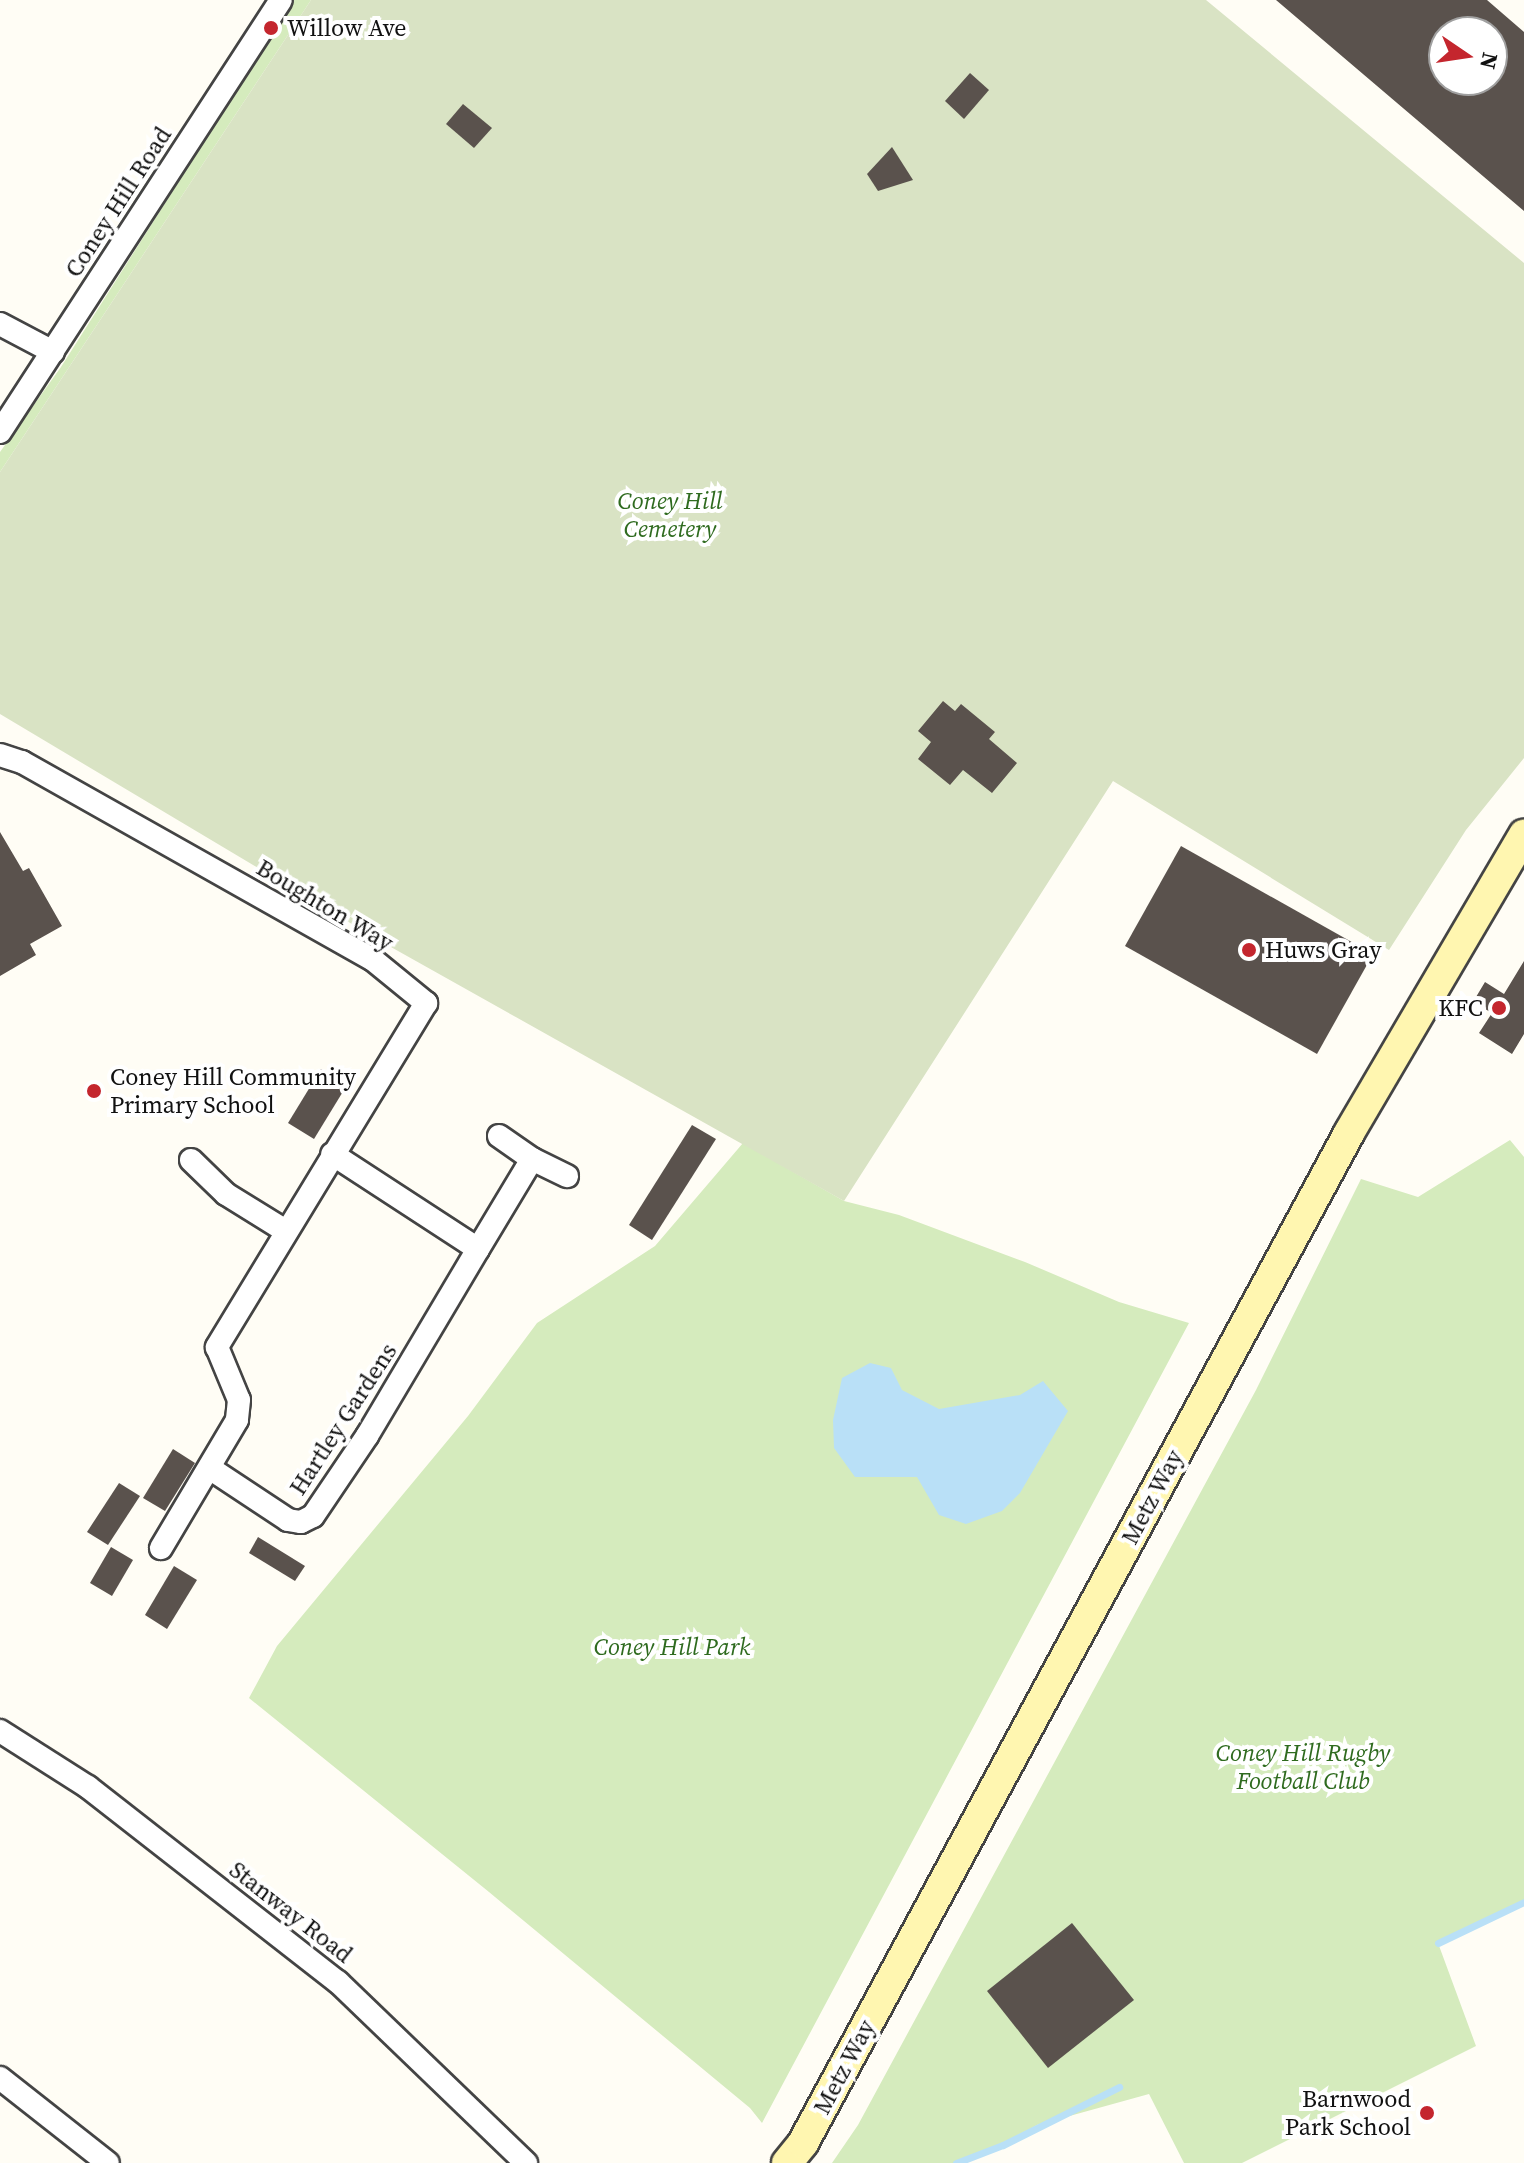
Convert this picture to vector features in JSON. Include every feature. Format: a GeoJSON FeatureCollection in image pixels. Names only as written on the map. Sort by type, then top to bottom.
{"type":"FeatureCollection","features":[{"type":"Feature","properties":{"kind":"street","name":"Coney Hill Road"},"geometry":{"type":"LineString","coordinates":[[0,432],[281,0]]}},
{"type":"Feature","properties":{"kind":"street"},"geometry":{"type":"LineString","coordinates":[[0,324],[53,352]]}},
{"type":"Feature","properties":{"kind":"street","name":"Boughton Way"},"geometry":{"type":"LineString","coordinates":[[0,755],[22,762],[372,959],[426,1003],[217,1347],[239,1400],[237,1420],[211,1469],[161,1548]]}},
{"type":"Feature","properties":{"kind":"street","name":"Metz Way"},"geometry":{"type":"LineString","coordinates":[[787,2163],[803,2143],[1349,1133],[1524,835]]}},
{"type":"Feature","properties":{"kind":"street"},"geometry":{"type":"LineString","coordinates":[[499,1136],[532,1159],[567,1176]]}},
{"type":"Feature","properties":{"kind":"street"},"geometry":{"type":"LineString","coordinates":[[332,1154],[478,1249]]}},
{"type":"Feature","properties":{"kind":"street","name":"Hartley Gardens"},"geometry":{"type":"LineString","coordinates":[[211,1469],[288,1520],[301,1522],[313,1516],[367,1436],[532,1159]]}},
{"type":"Feature","properties":{"kind":"street"},"geometry":{"type":"LineString","coordinates":[[191,1160],[226,1194],[286,1231]]}},
{"type":"Feature","properties":{"kind":"street","name":"Stanway Road"},"geometry":{"type":"LineString","coordinates":[[0,1731],[88,1787],[338,1982],[526,2163]]}},
{"type":"Feature","properties":{"kind":"street"},"geometry":{"type":"LineString","coordinates":[[0,2078],[108,2163]]}},
{"type":"Feature","properties":{"kind":"green space"},"geometry":{"type":"Polygon","coordinates":[[[294,0],[311,0],[0,472],[0,452],[61,367],[294,0]]]}},
{"type":"Feature","properties":{"kind":"green space","name":"Coney Hill Cemetery"},"geometry":{"type":"Polygon","coordinates":[[[311,0],[1206,0],[1524,263],[1524,758],[1466,830],[1389,950],[1113,781],[844,1201],[382,942],[0,714],[0,472],[311,0]]]}},
{"type":"Feature","properties":{"kind":"green space","name":"Coney Hill Rugby Football Club"},"geometry":{"type":"Polygon","coordinates":[[[1510,1140],[1524,1157],[1524,1902],[1438,1943],[1476,2046],[1242,2163],[1184,2163],[1149,2094],[1037,2125],[1003,2145],[956,2163],[832,2163],[858,2125],[1256,1390],[1361,1179],[1418,1197],[1510,1140]]]}},
{"type":"Feature","properties":{"kind":"green space","name":"Coney Hill Park"},"geometry":{"type":"Polygon","coordinates":[[[743,1143],[844,1201],[899,1215],[1025,1262],[1119,1302],[1189,1323],[762,2123],[750,2108],[249,1698],[277,1646],[468,1416],[537,1323],[655,1246],[743,1143]]]}},
{"type":"Feature","properties":{"kind":"water"},"geometry":{"type":"Polygon","coordinates":[[[870,1363],[891,1368],[902,1390],[939,1409],[1020,1395],[1043,1381],[1068,1411],[1020,1493],[1002,1511],[966,1524],[939,1515],[917,1477],[855,1477],[834,1448],[833,1420],[842,1378],[870,1363]]]}},
{"type":"Feature","properties":{"kind":"building"},"geometry":{"type":"Polygon","coordinates":[[[1276,0],[1487,0],[1506,16],[1428,16],[1428,96],[1508,96],[1508,18],[1524,32],[1524,211],[1276,0]]]}},
{"type":"Feature","properties":{"kind":"building"},"geometry":{"type":"Polygon","coordinates":[[[970,73],[989,90],[964,119],[945,101],[970,73]]]}},
{"type":"Feature","properties":{"kind":"building"},"geometry":{"type":"Polygon","coordinates":[[[463,104],[492,128],[474,148],[446,124],[463,104]]]}},
{"type":"Feature","properties":{"kind":"building"},"geometry":{"type":"Polygon","coordinates":[[[892,147],[913,180],[878,191],[867,174],[892,147]]]}},
{"type":"Feature","properties":{"kind":"building"},"geometry":{"type":"Polygon","coordinates":[[[943,701],[955,711],[961,704],[995,732],[989,739],[1017,763],[992,793],[963,770],[950,785],[918,759],[931,742],[918,731],[943,701]]]}},
{"type":"Feature","properties":{"kind":"building"},"geometry":{"type":"Polygon","coordinates":[[[0,832],[23,871],[29,868],[62,926],[30,944],[36,955],[0,976],[0,832]]]}},
{"type":"Feature","properties":{"kind":"building","name":"Huws Gray"},"geometry":{"type":"Polygon","coordinates":[[[1181,846],[1373,954],[1317,1054],[1125,946],[1181,846]]]}},
{"type":"Feature","properties":{"kind":"building"},"geometry":{"type":"Polygon","coordinates":[[[1524,961],[1524,1034],[1512,1054],[1479,1033],[1492,1013],[1473,1002],[1485,982],[1504,994],[1524,961]]]}},
{"type":"Feature","properties":{"kind":"building"},"geometry":{"type":"Polygon","coordinates":[[[321,1069],[347,1085],[314,1139],[288,1123],[321,1069]]]}},
{"type":"Feature","properties":{"kind":"building"},"geometry":{"type":"Polygon","coordinates":[[[692,1125],[716,1139],[652,1240],[629,1225],[692,1125]]]}},
{"type":"Feature","properties":{"kind":"building"},"geometry":{"type":"Polygon","coordinates":[[[173,1449],[195,1463],[165,1511],[143,1498],[173,1449]]]}},
{"type":"Feature","properties":{"kind":"building"},"geometry":{"type":"Polygon","coordinates":[[[119,1483],[140,1496],[108,1545],[87,1532],[119,1483]]]}},
{"type":"Feature","properties":{"kind":"building"},"geometry":{"type":"Polygon","coordinates":[[[258,1537],[305,1566],[295,1581],[249,1553],[258,1537]]]}},
{"type":"Feature","properties":{"kind":"building"},"geometry":{"type":"Polygon","coordinates":[[[111,1547],[133,1560],[112,1596],[90,1583],[111,1547]]]}},
{"type":"Feature","properties":{"kind":"building"},"geometry":{"type":"Polygon","coordinates":[[[174,1566],[197,1580],[167,1629],[145,1615],[174,1566]]]}},
{"type":"Feature","properties":{"kind":"building"},"geometry":{"type":"Polygon","coordinates":[[[1072,1923],[1134,2000],[1048,2068],[987,1991],[1072,1923]]]}},
{"type":"Feature","properties":{"kind":"waterway"},"geometry":{"type":"LineString","coordinates":[[1438,1943],[1524,1902]]}},
{"type":"Feature","properties":{"kind":"waterway"},"geometry":{"type":"LineString","coordinates":[[956,2163],[1003,2145],[1119,2087]]}},
{"type":"Feature","properties":{"kind":"place","name":"Willow Ave"},"geometry":{"type":"Point","coordinates":[271,28]}},
{"type":"Feature","properties":{"kind":"place","name":"Huws Gray"},"geometry":{"type":"Point","coordinates":[1249,950]}},
{"type":"Feature","properties":{"kind":"place","name":"KFC"},"geometry":{"type":"Point","coordinates":[1499,1008]}},
{"type":"Feature","properties":{"kind":"place","name":"Coney Hill Community Primary School"},"geometry":{"type":"Point","coordinates":[94,1091]}},
{"type":"Feature","properties":{"kind":"place","name":"Barnwood Park School"},"geometry":{"type":"Point","coordinates":[1427,2113]}}]}
